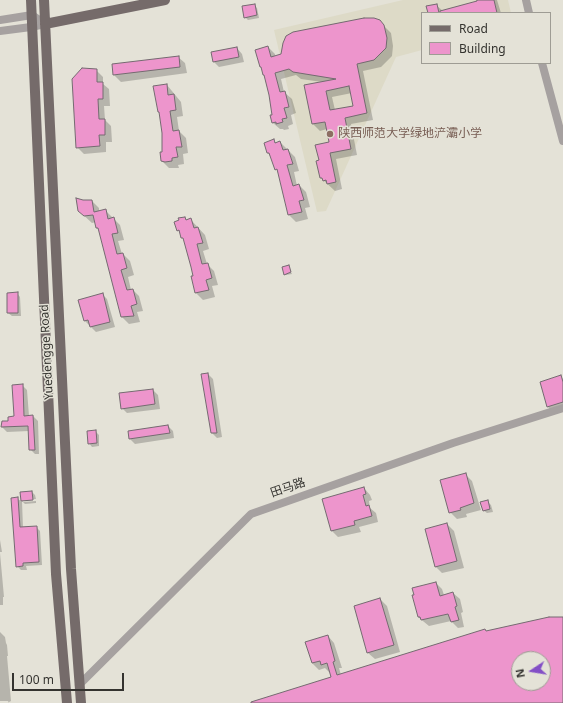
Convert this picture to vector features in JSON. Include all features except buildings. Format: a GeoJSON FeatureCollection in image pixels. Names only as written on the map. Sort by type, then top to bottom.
{"type":"FeatureCollection","features":[{"type":"Feature","properties":{"kind":"main road","name":"Yuedengge Road"},"geometry":{"type":"LineString","coordinates":[[31,0],[56,574],[66,703]]}},
{"type":"Feature","properties":{"kind":"main road","name":"Yuedengge Road"},"geometry":{"type":"LineString","coordinates":[[44,0],[70,569],[81,703]]}},
{"type":"Feature","properties":{"kind":"main road"},"geometry":{"type":"LineString","coordinates":[[45,24],[165,0]]}},
{"type":"Feature","properties":{"kind":"street"},"geometry":{"type":"LineString","coordinates":[[526,0],[529,12]]}},
{"type":"Feature","properties":{"kind":"street"},"geometry":{"type":"LineString","coordinates":[[0,20],[32,15],[45,24]]}},
{"type":"Feature","properties":{"kind":"street"},"geometry":{"type":"LineString","coordinates":[[0,31],[45,24]]}},
{"type":"Feature","properties":{"kind":"street"},"geometry":{"type":"LineString","coordinates":[[542,64],[563,141]]}},
{"type":"Feature","properties":{"kind":"street","name":"田马路"},"geometry":{"type":"LineString","coordinates":[[79,685],[251,514],[453,443],[563,408]]}},
{"type":"Feature","properties":{"kind":"shaded area","name":"陕西师范大学绿地浐灞小学"},"geometry":{"type":"Polygon","coordinates":[[[403,0],[508,0],[511,12],[421,12],[421,50],[396,57],[326,211],[317,212],[274,30],[403,0]]]}},
{"type":"Feature","properties":{"kind":"place","name":"陕西师范大学绿地浐灞小学"},"geometry":{"type":"Point","coordinates":[330,134]}}]}
